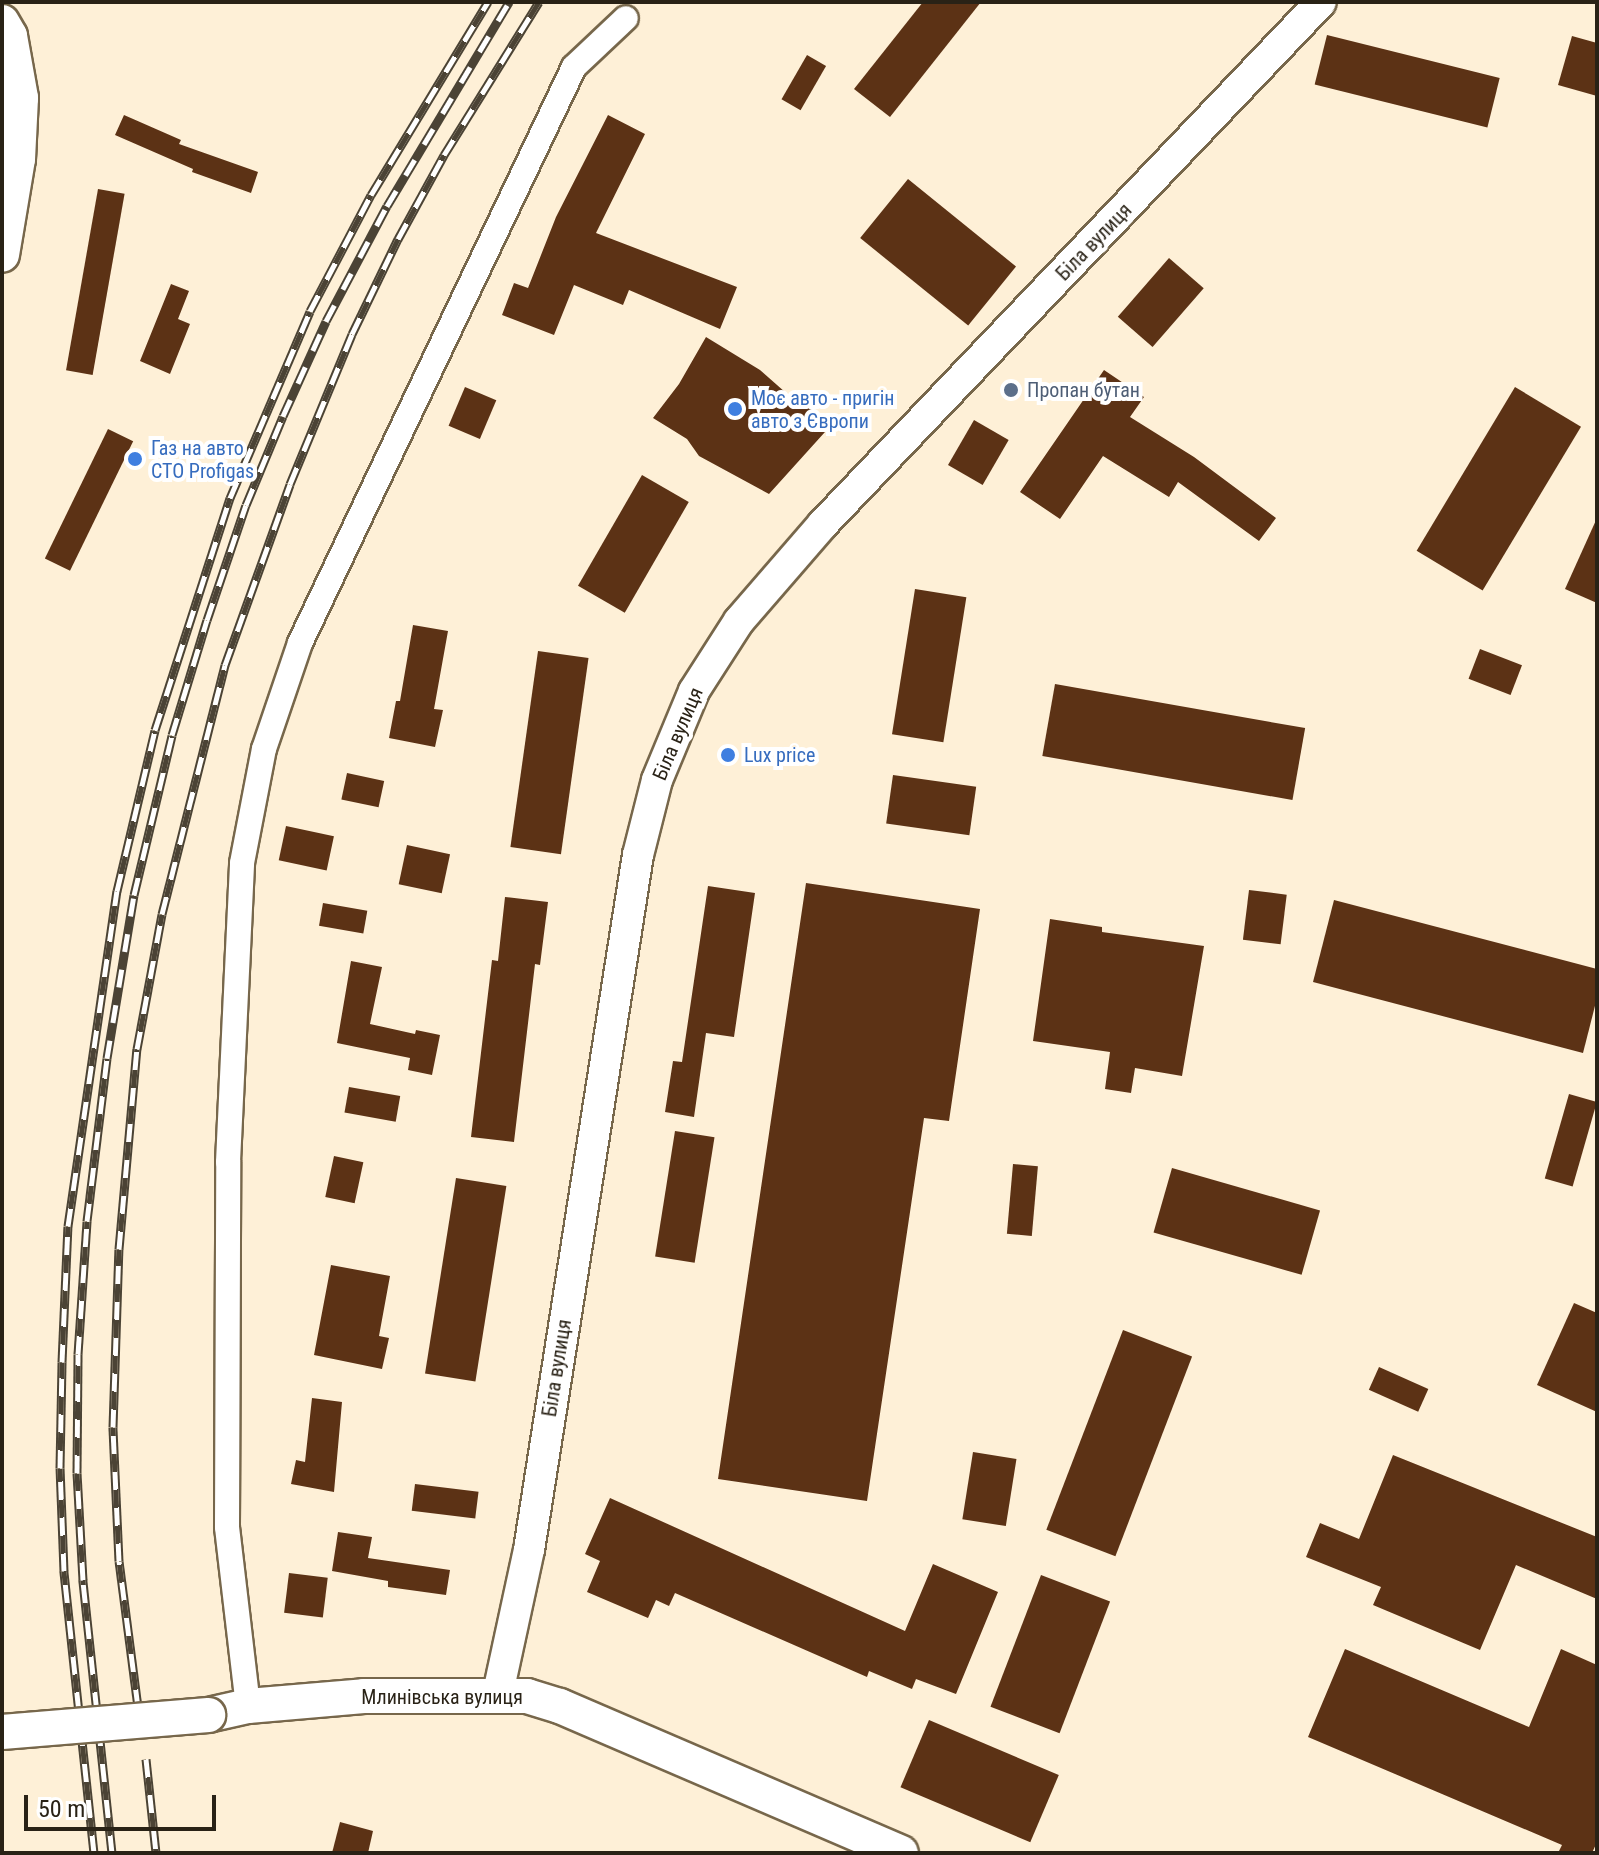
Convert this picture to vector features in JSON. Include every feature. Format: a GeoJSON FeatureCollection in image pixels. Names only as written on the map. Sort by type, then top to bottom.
{"type":"FeatureCollection","features":[{"type":"Feature","properties":{"kind":"main road"},"geometry":{"type":"LineString","coordinates":[[2,22],[10,36],[21,98],[18,159],[2,255]]}},
{"type":"Feature","properties":{"kind":"main road","name":"Млинівська вулиця"},"geometry":{"type":"LineString","coordinates":[[2,1732],[208,1715],[248,1706],[364,1696],[498,1693],[527,1696],[560,1706],[901,1853]]}},
{"type":"Feature","properties":{"kind":"street","name":"Біла вулиця"},"geometry":{"type":"LineString","coordinates":[[498,1693],[529,1550],[638,855],[657,780],[694,691],[739,621],[823,524],[1321,2]]}},
{"type":"Feature","properties":{"kind":"street"},"geometry":{"type":"LineString","coordinates":[[248,1706],[227,1527],[228,1162],[242,863],[264,749],[300,643],[574,67],[626,18]]}},
{"type":"Feature","properties":{"kind":"building"},"geometry":{"type":"Polygon","coordinates":[[[923,2],[981,2],[890,117],[854,89],[923,2]]]}},
{"type":"Feature","properties":{"kind":"building"},"geometry":{"type":"Polygon","coordinates":[[[1327,35],[1500,78],[1487,128],[1315,84],[1327,35]]]}},
{"type":"Feature","properties":{"kind":"building"},"geometry":{"type":"Polygon","coordinates":[[[1572,36],[1597,43],[1597,96],[1558,85],[1572,36]]]}},
{"type":"Feature","properties":{"kind":"building"},"geometry":{"type":"Polygon","coordinates":[[[807,55],[826,66],[801,110],[782,99],[807,55]]]}},
{"type":"Feature","properties":{"kind":"building"},"geometry":{"type":"Polygon","coordinates":[[[124,115],[181,140],[179,144],[258,172],[251,193],[192,172],[193,169],[115,135],[124,115]]]}},
{"type":"Feature","properties":{"kind":"building"},"geometry":{"type":"Polygon","coordinates":[[[608,115],[645,134],[596,233],[737,287],[720,329],[629,290],[623,305],[574,285],[554,335],[502,315],[514,283],[528,288],[556,217],[608,115]]]}},
{"type":"Feature","properties":{"kind":"building"},"geometry":{"type":"Polygon","coordinates":[[[908,179],[1016,266],[968,326],[860,238],[908,179]]]}},
{"type":"Feature","properties":{"kind":"building"},"geometry":{"type":"Polygon","coordinates":[[[98,189],[125,194],[93,375],[66,370],[98,189]]]}},
{"type":"Feature","properties":{"kind":"building"},"geometry":{"type":"Polygon","coordinates":[[[1169,258],[1204,288],[1153,347],[1118,317],[1169,258]]]}},
{"type":"Feature","properties":{"kind":"building"},"geometry":{"type":"Polygon","coordinates":[[[171,284],[189,291],[178,319],[190,324],[170,374],[140,361],[171,284]]]}},
{"type":"Feature","properties":{"kind":"building","name":"Моє авто - пригін авто з Європи"},"geometry":{"type":"Polygon","coordinates":[[[706,337],[760,370],[794,400],[834,422],[769,494],[699,456],[687,439],[653,418],[679,384],[706,337]]]}},
{"type":"Feature","properties":{"kind":"building"},"geometry":{"type":"Polygon","coordinates":[[[1104,370],[1144,397],[1130,417],[1194,457],[1276,518],[1259,541],[1178,482],[1169,497],[1103,456],[1060,519],[1020,492],[1104,370]]]}},
{"type":"Feature","properties":{"kind":"building"},"geometry":{"type":"Polygon","coordinates":[[[465,387],[496,400],[480,439],[449,426],[465,387]]]}},
{"type":"Feature","properties":{"kind":"building"},"geometry":{"type":"Polygon","coordinates":[[[1515,387],[1581,427],[1483,590],[1417,551],[1515,387]]]}},
{"type":"Feature","properties":{"kind":"building"},"geometry":{"type":"Polygon","coordinates":[[[974,420],[1009,440],[983,485],[948,465],[974,420]]]}},
{"type":"Feature","properties":{"kind":"building"},"geometry":{"type":"Polygon","coordinates":[[[108,429],[133,441],[70,571],[45,558],[108,429]]]}},
{"type":"Feature","properties":{"kind":"building"},"geometry":{"type":"Polygon","coordinates":[[[642,475],[689,502],[625,613],[578,586],[642,475]]]}},
{"type":"Feature","properties":{"kind":"building"},"geometry":{"type":"Polygon","coordinates":[[[1597,518],[1597,603],[1565,589],[1597,518]]]}},
{"type":"Feature","properties":{"kind":"building"},"geometry":{"type":"Polygon","coordinates":[[[915,589],[966,597],[943,742],[892,734],[915,589]]]}},
{"type":"Feature","properties":{"kind":"building"},"geometry":{"type":"Polygon","coordinates":[[[413,625],[448,631],[434,709],[443,710],[435,747],[389,738],[396,701],[400,701],[413,625]]]}},
{"type":"Feature","properties":{"kind":"building"},"geometry":{"type":"Polygon","coordinates":[[[1480,649],[1522,665],[1511,695],[1469,679],[1480,649]]]}},
{"type":"Feature","properties":{"kind":"building"},"geometry":{"type":"Polygon","coordinates":[[[538,651],[589,658],[561,854],[510,847],[538,651]]]}},
{"type":"Feature","properties":{"kind":"building"},"geometry":{"type":"Polygon","coordinates":[[[1055,684],[1305,728],[1292,800],[1042,756],[1055,684]]]}},
{"type":"Feature","properties":{"kind":"building"},"geometry":{"type":"Polygon","coordinates":[[[347,773],[384,781],[379,807],[341,799],[347,773]]]}},
{"type":"Feature","properties":{"kind":"building"},"geometry":{"type":"Polygon","coordinates":[[[893,775],[976,787],[969,835],[886,824],[893,775]]]}},
{"type":"Feature","properties":{"kind":"building"},"geometry":{"type":"Polygon","coordinates":[[[286,826],[334,836],[327,870],[279,860],[286,826]]]}},
{"type":"Feature","properties":{"kind":"building"},"geometry":{"type":"Polygon","coordinates":[[[407,845],[450,854],[442,893],[399,884],[407,845]]]}},
{"type":"Feature","properties":{"kind":"building"},"geometry":{"type":"Polygon","coordinates":[[[806,883],[980,909],[949,1121],[924,1118],[867,1501],[718,1479],[806,883]]]}},
{"type":"Feature","properties":{"kind":"building"},"geometry":{"type":"Polygon","coordinates":[[[708,886],[755,893],[734,1037],[706,1033],[694,1117],[665,1112],[673,1061],[682,1062],[708,886]]]}},
{"type":"Feature","properties":{"kind":"building"},"geometry":{"type":"Polygon","coordinates":[[[1249,890],[1287,895],[1281,944],[1243,940],[1249,890]]]}},
{"type":"Feature","properties":{"kind":"building"},"geometry":{"type":"Polygon","coordinates":[[[505,897],[548,902],[540,965],[535,964],[514,1142],[471,1137],[492,960],[498,961],[505,897]]]}},
{"type":"Feature","properties":{"kind":"building"},"geometry":{"type":"Polygon","coordinates":[[[1334,900],[1597,969],[1597,998],[1583,1053],[1313,982],[1334,900]]]}},
{"type":"Feature","properties":{"kind":"building"},"geometry":{"type":"Polygon","coordinates":[[[323,903],[367,911],[363,933],[319,926],[323,903]]]}},
{"type":"Feature","properties":{"kind":"building"},"geometry":{"type":"Polygon","coordinates":[[[1050,919],[1102,927],[1102,932],[1204,946],[1182,1076],[1135,1068],[1131,1093],[1105,1089],[1110,1052],[1033,1041],[1050,919]]]}},
{"type":"Feature","properties":{"kind":"building"},"geometry":{"type":"Polygon","coordinates":[[[351,961],[382,967],[370,1024],[415,1034],[416,1030],[440,1035],[432,1075],[408,1070],[410,1058],[337,1043],[351,961]]]}},
{"type":"Feature","properties":{"kind":"building"},"geometry":{"type":"Polygon","coordinates":[[[349,1087],[400,1096],[396,1122],[344,1113],[349,1087]]]}},
{"type":"Feature","properties":{"kind":"building"},"geometry":{"type":"Polygon","coordinates":[[[1569,1094],[1597,1102],[1573,1187],[1545,1179],[1569,1094]]]}},
{"type":"Feature","properties":{"kind":"building"},"geometry":{"type":"Polygon","coordinates":[[[675,1131],[715,1137],[695,1263],[655,1256],[675,1131]]]}},
{"type":"Feature","properties":{"kind":"building"},"geometry":{"type":"Polygon","coordinates":[[[334,1156],[363,1162],[355,1203],[325,1197],[334,1156]]]}},
{"type":"Feature","properties":{"kind":"building"},"geometry":{"type":"Polygon","coordinates":[[[1013,1164],[1038,1166],[1032,1236],[1007,1234],[1013,1164]]]}},
{"type":"Feature","properties":{"kind":"building"},"geometry":{"type":"Polygon","coordinates":[[[1172,1168],[1320,1210],[1302,1275],[1154,1232],[1172,1168]]]}},
{"type":"Feature","properties":{"kind":"building"},"geometry":{"type":"Polygon","coordinates":[[[456,1178],[506,1186],[475,1382],[425,1374],[456,1178]]]}},
{"type":"Feature","properties":{"kind":"building"},"geometry":{"type":"Polygon","coordinates":[[[331,1265],[390,1276],[379,1336],[389,1338],[382,1369],[314,1355],[331,1265]]]}},
{"type":"Feature","properties":{"kind":"building"},"geometry":{"type":"Polygon","coordinates":[[[1574,1303],[1597,1313],[1597,1412],[1537,1385],[1574,1303]]]}},
{"type":"Feature","properties":{"kind":"building"},"geometry":{"type":"Polygon","coordinates":[[[1123,1330],[1192,1357],[1115,1556],[1046,1530],[1123,1330]]]}},
{"type":"Feature","properties":{"kind":"building"},"geometry":{"type":"Polygon","coordinates":[[[1379,1367],[1428,1389],[1418,1412],[1369,1390],[1379,1367]]]}},
{"type":"Feature","properties":{"kind":"building"},"geometry":{"type":"Polygon","coordinates":[[[312,1398],[342,1402],[334,1492],[291,1484],[296,1460],[305,1462],[312,1398]]]}},
{"type":"Feature","properties":{"kind":"building"},"geometry":{"type":"Polygon","coordinates":[[[973,1452],[1016,1459],[1006,1526],[962,1519],[973,1452]]]}},
{"type":"Feature","properties":{"kind":"building"},"geometry":{"type":"Polygon","coordinates":[[[1393,1455],[1597,1537],[1597,1599],[1516,1565],[1480,1650],[1373,1605],[1381,1587],[1306,1557],[1320,1523],[1359,1539],[1393,1455]]]}},
{"type":"Feature","properties":{"kind":"building"},"geometry":{"type":"Polygon","coordinates":[[[415,1484],[479,1492],[475,1519],[412,1511],[415,1484]]]}},
{"type":"Feature","properties":{"kind":"building"},"geometry":{"type":"Polygon","coordinates":[[[610,1498],[905,1631],[933,1564],[998,1592],[956,1694],[916,1679],[912,1689],[869,1671],[867,1677],[675,1593],[669,1606],[656,1600],[648,1618],[587,1592],[600,1561],[585,1554],[610,1498]]]}},
{"type":"Feature","properties":{"kind":"building"},"geometry":{"type":"Polygon","coordinates":[[[338,1532],[372,1537],[368,1558],[450,1570],[446,1595],[388,1587],[388,1581],[332,1571],[338,1532]]]}},
{"type":"Feature","properties":{"kind":"building"},"geometry":{"type":"Polygon","coordinates":[[[289,1573],[328,1578],[323,1617],[284,1613],[289,1573]]]}},
{"type":"Feature","properties":{"kind":"building"},"geometry":{"type":"Polygon","coordinates":[[[1041,1575],[1110,1602],[1060,1733],[990,1707],[1041,1575]]]}},
{"type":"Feature","properties":{"kind":"building"},"geometry":{"type":"Polygon","coordinates":[[[1345,1649],[1529,1727],[1561,1649],[1597,1665],[1597,1842],[1592,1853],[1558,1853],[1562,1845],[1308,1737],[1345,1649]]]}},
{"type":"Feature","properties":{"kind":"building"},"geometry":{"type":"Polygon","coordinates":[[[929,1720],[1059,1775],[1030,1842],[900,1787],[929,1720]]]}},
{"type":"Feature","properties":{"kind":"building"},"geometry":{"type":"Polygon","coordinates":[[[340,1822],[373,1831],[368,1853],[332,1853],[340,1822]]]}},
{"type":"Feature","properties":{"kind":"railway"},"geometry":{"type":"LineString","coordinates":[[94,1853],[64,1571],[60,1468],[62,1362],[68,1226],[117,891],[155,730],[230,498],[310,311],[371,195],[488,2]]}},
{"type":"Feature","properties":{"kind":"railway"},"geometry":{"type":"LineString","coordinates":[[112,1853],[83,1580],[77,1473],[78,1354],[87,1221],[107,1058],[134,895],[172,735],[207,620],[246,505],[283,416],[326,321],[387,206],[509,2]]}},
{"type":"Feature","properties":{"kind":"railway"},"geometry":{"type":"LineString","coordinates":[[138,1707],[119,1561],[113,1427],[119,1249],[137,1049],[162,914],[225,665],[290,484],[352,334],[398,239],[444,155],[539,2]]}},
{"type":"Feature","properties":{"kind":"railway"},"geometry":{"type":"LineString","coordinates":[[146,1759],[156,1853]]}},
{"type":"Feature","properties":{"kind":"place","name":"Пропан бутан"},"geometry":{"type":"Point","coordinates":[1011,390]}},
{"type":"Feature","properties":{"kind":"place","name":"Моє авто - пригін авто з Європи"},"geometry":{"type":"Point","coordinates":[735,409]}},
{"type":"Feature","properties":{"kind":"place","name":"Газ на авто СТО Profigas"},"geometry":{"type":"Point","coordinates":[135,459]}},
{"type":"Feature","properties":{"kind":"place","name":"Lux price"},"geometry":{"type":"Point","coordinates":[728,755]}}]}
